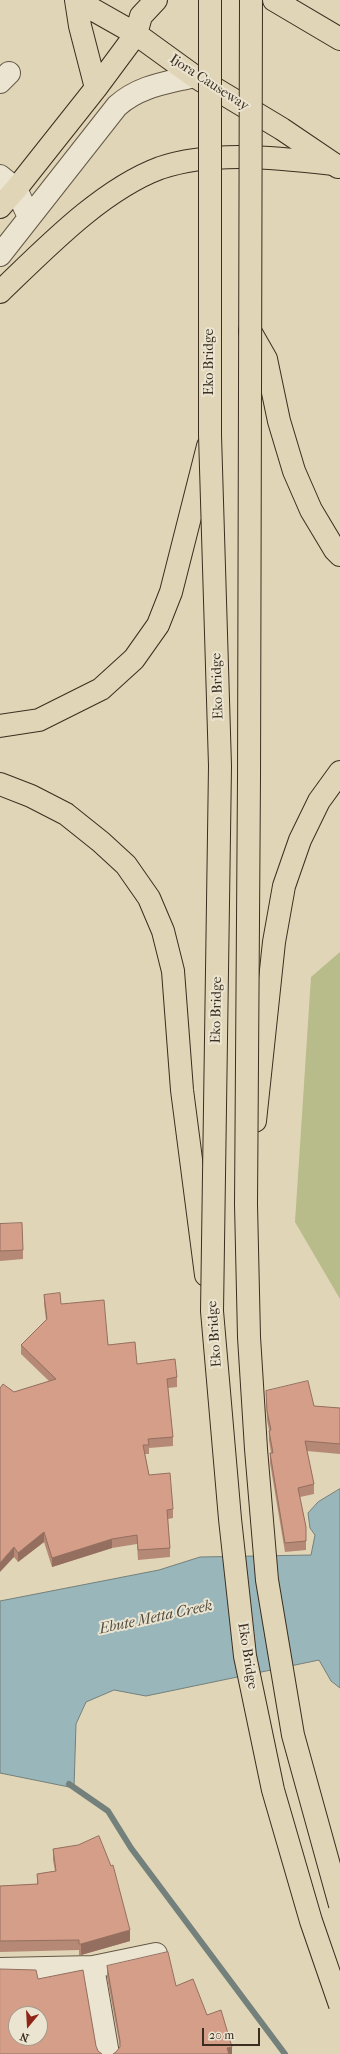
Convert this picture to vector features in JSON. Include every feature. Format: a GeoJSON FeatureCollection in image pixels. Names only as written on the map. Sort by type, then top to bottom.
{"type":"FeatureCollection","features":[{"type":"Feature","properties":{"kind":"main road","name":"Ijora Causeway"},"geometry":{"type":"LineString","coordinates":[[76,0],[136,34],[194,76],[282,129],[336,166]]}},
{"type":"Feature","properties":{"kind":"main road"},"geometry":{"type":"LineString","coordinates":[[76,0],[80,26],[96,88]]}},
{"type":"Feature","properties":{"kind":"main road"},"geometry":{"type":"LineString","coordinates":[[0,207],[8,183],[96,88],[136,34],[141,16],[156,0]]}},
{"type":"Feature","properties":{"kind":"main road","name":"Eko Bridge"},"geometry":{"type":"LineString","coordinates":[[210,0],[210,435],[220,766],[212,1311],[244,1656],[272,1790],[311,1921],[340,2005]]}},
{"type":"Feature","properties":{"kind":"main road"},"geometry":{"type":"LineString","coordinates":[[251,0],[250,777],[246,1204],[249,1337],[256,1449],[267,1580],[293,1735],[340,1905]]}},
{"type":"Feature","properties":{"kind":"main road"},"geometry":{"type":"LineString","coordinates":[[274,0],[340,39]]}},
{"type":"Feature","properties":{"kind":"main road"},"geometry":{"type":"LineString","coordinates":[[0,292],[51,244],[98,205],[130,182],[161,168],[203,159],[231,158],[271,158],[336,166]]}},
{"type":"Feature","properties":{"kind":"main road"},"geometry":{"type":"LineString","coordinates":[[250,331],[266,359],[279,421],[294,471],[311,510],[335,550],[340,554]]}},
{"type":"Feature","properties":{"kind":"main road"},"geometry":{"type":"LineString","coordinates":[[0,726],[39,720],[101,688],[134,659],[158,625],[171,592],[210,435]]}},
{"type":"Feature","properties":{"kind":"main road"},"geometry":{"type":"LineString","coordinates":[[246,1204],[274,942],[284,886],[300,840],[319,801],[340,772]]}},
{"type":"Feature","properties":{"kind":"main road"},"geometry":{"type":"LineString","coordinates":[[0,784],[31,796],[66,814],[101,842],[126,865],[140,885],[149,898],[163,931],[173,971],[182,1090],[212,1311]]}},
{"type":"Feature","properties":{"kind":"street"},"geometry":{"type":"LineString","coordinates":[[0,255],[117,106],[127,96],[143,89],[194,76]]}},
{"type":"Feature","properties":{"kind":"street"},"geometry":{"type":"LineString","coordinates":[[8,183],[29,217]]}},
{"type":"Feature","properties":{"kind":"street"},"geometry":{"type":"LineString","coordinates":[[0,1969],[93,1967],[156,1954]]}},
{"type":"Feature","properties":{"kind":"street"},"geometry":{"type":"LineString","coordinates":[[93,1967],[108,2054]]}},
{"type":"Feature","properties":{"kind":"green space"},"geometry":{"type":"Polygon","coordinates":[[[340,952],[340,1299],[295,1222],[311,977],[340,952]]]}},
{"type":"Feature","properties":{"kind":"water","name":"Ebute Metta Creek"},"geometry":{"type":"Polygon","coordinates":[[[340,1489],[340,1688],[331,1681],[319,1660],[146,1696],[114,1690],[86,1702],[76,1724],[74,1788],[0,1773],[0,1601],[159,1570],[200,1557],[311,1555],[315,1535],[310,1528],[308,1513],[318,1502],[340,1489]]]}},
{"type":"Feature","properties":{"kind":"building"},"geometry":{"type":"Polygon","coordinates":[[[22,1223],[23,1250],[0,1251],[0,1224],[22,1223]]]}},
{"type":"Feature","properties":{"kind":"building"},"geometry":{"type":"Polygon","coordinates":[[[60,1293],[61,1304],[104,1300],[108,1345],[135,1342],[137,1364],[175,1359],[177,1377],[167,1379],[173,1437],[148,1439],[149,1445],[143,1445],[149,1475],[170,1473],[173,1509],[167,1510],[170,1548],[138,1550],[137,1535],[112,1539],[52,1558],[44,1532],[18,1553],[14,1547],[0,1563],[0,1388],[3,1384],[14,1392],[56,1379],[21,1345],[47,1319],[44,1295],[60,1293]]]}},
{"type":"Feature","properties":{"kind":"building"},"geometry":{"type":"Polygon","coordinates":[[[308,1381],[314,1406],[340,1408],[340,1444],[305,1441],[314,1484],[298,1488],[306,1527],[306,1541],[285,1543],[270,1453],[273,1453],[269,1431],[271,1430],[267,1411],[266,1391],[308,1381]]]}},
{"type":"Feature","properties":{"kind":"building"},"geometry":{"type":"Polygon","coordinates":[[[99,1836],[111,1866],[113,1865],[130,1930],[81,1944],[79,1944],[79,1940],[0,1941],[0,1886],[38,1884],[37,1874],[56,1871],[53,1849],[78,1845],[99,1836]]]}},
{"type":"Feature","properties":{"kind":"building"},"geometry":{"type":"Polygon","coordinates":[[[168,1952],[176,1986],[193,1979],[207,2015],[221,2010],[232,2047],[227,2048],[229,2054],[113,2054],[120,2047],[120,2041],[107,1966],[168,1952]]]}},
{"type":"Feature","properties":{"kind":"building"},"geometry":{"type":"Polygon","coordinates":[[[0,1969],[36,1970],[38,1979],[83,1970],[96,2046],[98,2051],[102,2054],[0,2054],[0,1969]]]}},
{"type":"Feature","properties":{"kind":"waterway"},"geometry":{"type":"LineString","coordinates":[[69,1784],[108,1811],[131,1848],[285,2054]]}}]}
